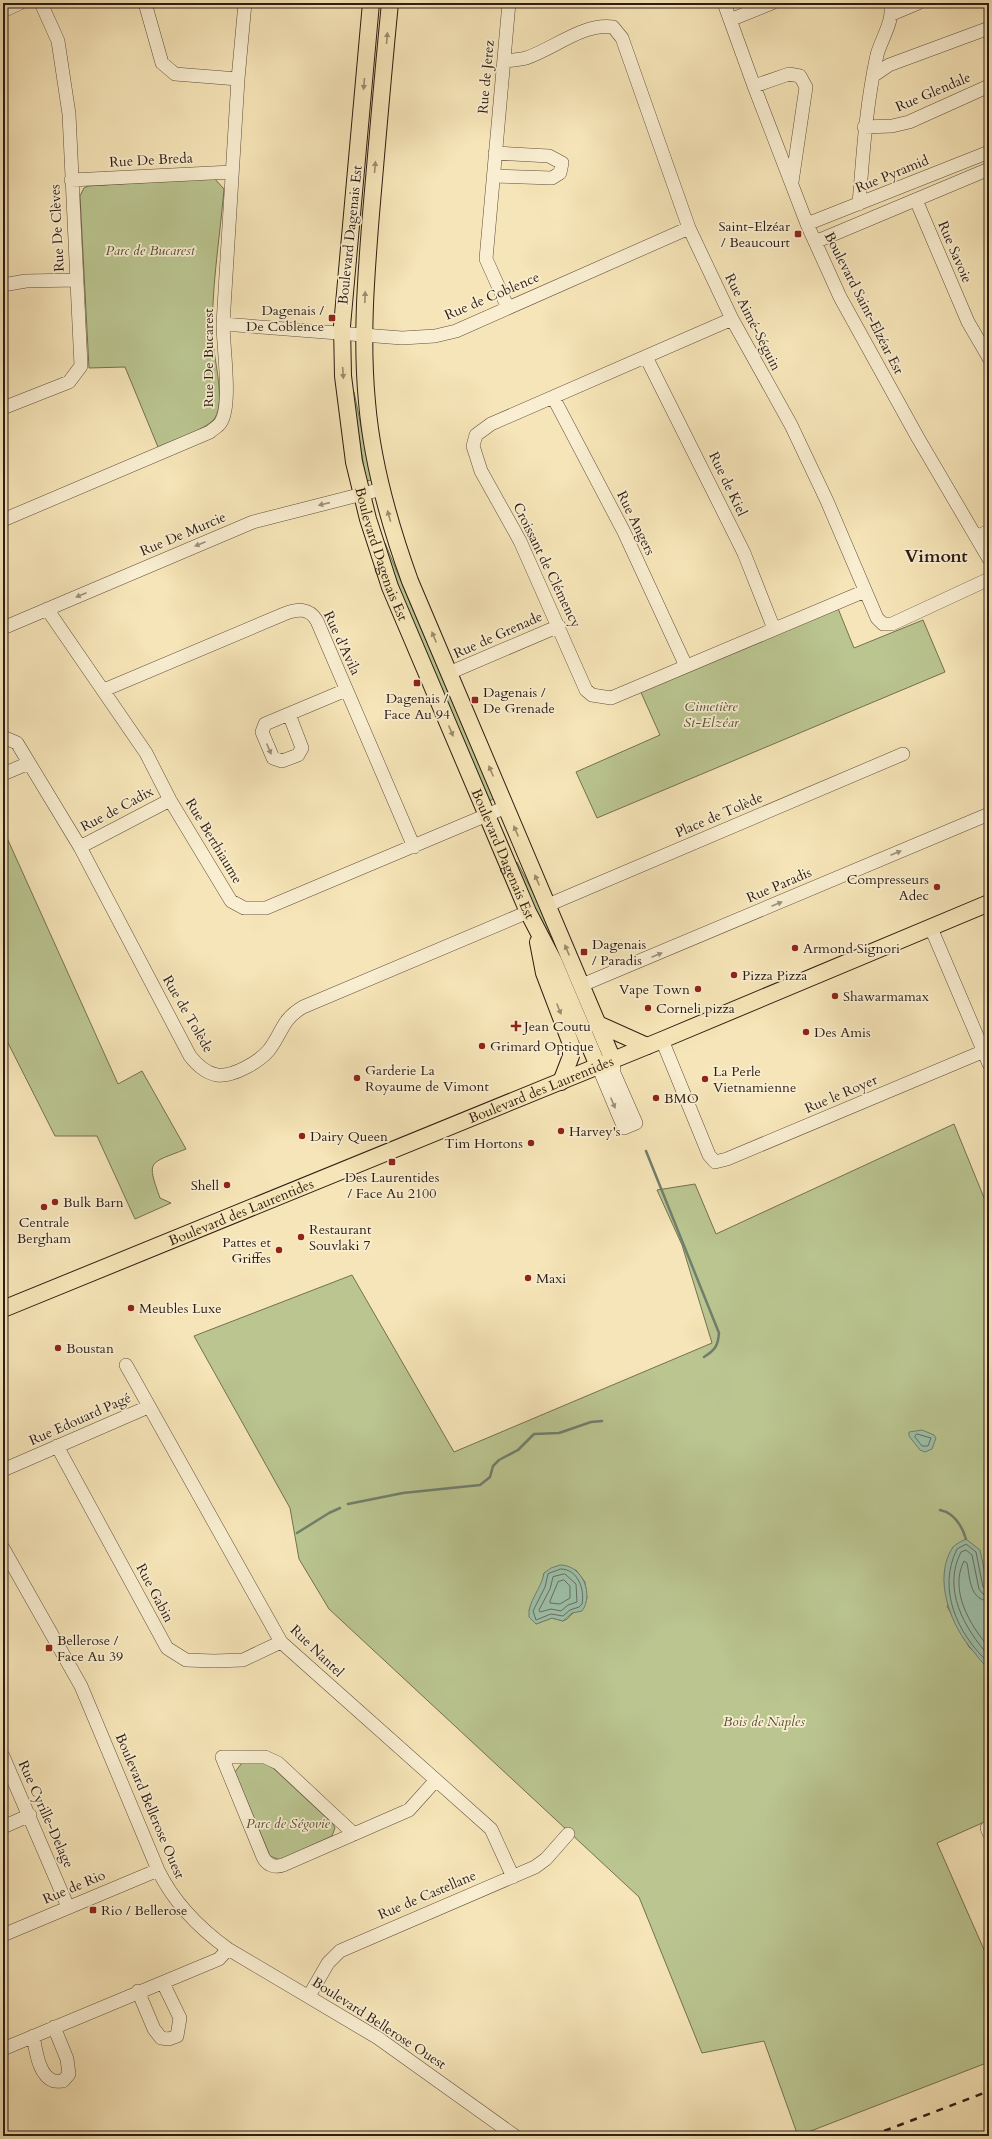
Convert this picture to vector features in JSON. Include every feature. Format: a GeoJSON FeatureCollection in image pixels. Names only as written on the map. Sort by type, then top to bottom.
{"type":"FeatureCollection","features":[{"type":"Feature","properties":{"kind":"main road","name":"Boulevard Dagenais Est"},"geometry":{"type":"LineString","coordinates":[[371,3],[343,302],[342,334],[347,412],[362,495],[390,587],[531,918],[605,1063]]}},
{"type":"Feature","properties":{"kind":"main road","name":"Boulevard Dagenais Est"},"geometry":{"type":"LineString","coordinates":[[390,3],[368,260],[364,336],[368,416],[382,490],[404,564],[598,1024],[605,1063]]}},
{"type":"Feature","properties":{"kind":"main road","name":"Boulevard des Laurentides"},"geometry":{"type":"LineString","coordinates":[[3,1309],[561,1082],[989,903]]}},
{"type":"Feature","properties":{"kind":"main road"},"geometry":{"type":"LineString","coordinates":[[531,918],[544,973],[571,1044],[571,1056],[561,1082]]}},
{"type":"Feature","properties":{"kind":"main road"},"geometry":{"type":"LineString","coordinates":[[598,1024],[647,1046]]}},
{"type":"Feature","properties":{"kind":"main road","name":"Boulevard des Laurentides"},"geometry":{"type":"LineString","coordinates":[[3,1301],[48,1291]]}},
{"type":"Feature","properties":{"kind":"street"},"geometry":{"type":"LineString","coordinates":[[3,11],[20,3]]}},
{"type":"Feature","properties":{"kind":"street","name":"Rue De Clèves"},"geometry":{"type":"LineString","coordinates":[[3,408],[69,382],[80,366],[69,114],[58,41],[41,3]]}},
{"type":"Feature","properties":{"kind":"street"},"geometry":{"type":"LineString","coordinates":[[145,3],[162,63],[175,74],[238,79]]}},
{"type":"Feature","properties":{"kind":"street","name":"Rue De Bucarest"},"geometry":{"type":"LineString","coordinates":[[3,520],[210,432],[221,422],[225,411],[226,379],[223,347],[223,324],[238,79],[245,3]]}},
{"type":"Feature","properties":{"kind":"street","name":"Rue de Jerez"},"geometry":{"type":"LineString","coordinates":[[508,308],[486,259],[509,3]]}},
{"type":"Feature","properties":{"kind":"street","name":"Boulevard Saint-Elzéar Est"},"geometry":{"type":"LineString","coordinates":[[724,3],[754,86],[815,242],[855,325],[918,438],[989,559]]}},
{"type":"Feature","properties":{"kind":"street"},"geometry":{"type":"LineString","coordinates":[[730,20],[772,3]]}},
{"type":"Feature","properties":{"kind":"street"},"geometry":{"type":"LineString","coordinates":[[859,204],[864,127],[879,47],[891,9],[918,3]]}},
{"type":"Feature","properties":{"kind":"street","name":"Rue Aimé-Séguin"},"geometry":{"type":"LineString","coordinates":[[504,61],[525,58],[588,29],[604,26],[613,27],[622,38],[689,228],[732,319],[790,425],[827,501],[877,618],[883,624],[892,624],[989,579]]}},
{"type":"Feature","properties":{"kind":"street"},"geometry":{"type":"LineString","coordinates":[[873,76],[889,65],[989,28]]}},
{"type":"Feature","properties":{"kind":"street"},"geometry":{"type":"LineString","coordinates":[[754,86],[790,74],[800,76],[806,87],[792,182]]}},
{"type":"Feature","properties":{"kind":"street","name":"Rue Glendale"},"geometry":{"type":"LineString","coordinates":[[864,127],[892,126],[909,122],[989,86]]}},
{"type":"Feature","properties":{"kind":"street","name":"Rue Pyramid"},"geometry":{"type":"LineString","coordinates":[[807,224],[989,152]]}},
{"type":"Feature","properties":{"kind":"street"},"geometry":{"type":"LineString","coordinates":[[493,176],[552,178],[560,173],[562,163],[549,156],[495,153]]}},
{"type":"Feature","properties":{"kind":"street"},"geometry":{"type":"LineString","coordinates":[[815,242],[989,169]]}},
{"type":"Feature","properties":{"kind":"street","name":"Rue De Breda"},"geometry":{"type":"LineString","coordinates":[[71,180],[232,172]]}},
{"type":"Feature","properties":{"kind":"street","name":"Rue Savoie"},"geometry":{"type":"LineString","coordinates":[[916,200],[968,322],[989,358]]}},
{"type":"Feature","properties":{"kind":"street","name":"Rue de Coblence"},"geometry":{"type":"LineString","coordinates":[[223,324],[364,336],[402,338],[435,336],[456,331],[689,228]]}},
{"type":"Feature","properties":{"kind":"street"},"geometry":{"type":"LineString","coordinates":[[3,285],[26,281],[76,280]]}},
{"type":"Feature","properties":{"kind":"street","name":"Croissant de Clémency"},"geometry":{"type":"LineString","coordinates":[[732,319],[491,424],[476,435],[473,446],[481,471],[520,541],[559,626],[586,690],[592,695],[611,698],[865,591]]}},
{"type":"Feature","properties":{"kind":"street","name":"Rue de Kiel"},"geometry":{"type":"LineString","coordinates":[[646,356],[744,553],[774,629]]}},
{"type":"Feature","properties":{"kind":"street","name":"Rue Angers"},"geometry":{"type":"LineString","coordinates":[[553,397],[624,532],[686,666]]}},
{"type":"Feature","properties":{"kind":"street","name":"Rue De Murcie"},"geometry":{"type":"LineString","coordinates":[[3,628],[253,522],[382,490]]}},
{"type":"Feature","properties":{"kind":"street"},"geometry":{"type":"LineString","coordinates":[[976,537],[989,531]]}},
{"type":"Feature","properties":{"kind":"street","name":"Rue Berthiaume"},"geometry":{"type":"LineString","coordinates":[[47,609],[146,753],[170,800],[231,901],[244,908],[266,908],[506,807]]}},
{"type":"Feature","properties":{"kind":"street","name":"Rue d'Avila"},"geometry":{"type":"LineString","coordinates":[[104,690],[284,614],[300,610],[308,612],[317,621],[414,847]]}},
{"type":"Feature","properties":{"kind":"street","name":"Rue de Grenade"},"geometry":{"type":"LineString","coordinates":[[449,673],[559,626]]}},
{"type":"Feature","properties":{"kind":"street"},"geometry":{"type":"LineString","coordinates":[[289,714],[346,690]]}},
{"type":"Feature","properties":{"kind":"street","name":"Rue de Tolède"},"geometry":{"type":"LineString","coordinates":[[3,737],[17,743],[80,847],[190,1056],[204,1070],[218,1075],[249,1066],[262,1058],[270,1049],[290,1014],[303,1007],[531,918]]}},
{"type":"Feature","properties":{"kind":"street","name":"Place de Tolède"},"geometry":{"type":"LineString","coordinates":[[548,905],[903,754]]}},
{"type":"Feature","properties":{"kind":"street"},"geometry":{"type":"LineString","coordinates":[[3,774],[29,763]]}},
{"type":"Feature","properties":{"kind":"street","name":"Rue de Cadix"},"geometry":{"type":"LineString","coordinates":[[80,847],[170,800]]}},
{"type":"Feature","properties":{"kind":"street","name":"Rue Paradis"},"geometry":{"type":"LineString","coordinates":[[582,985],[989,814]]}},
{"type":"Feature","properties":{"kind":"street"},"geometry":{"type":"LineString","coordinates":[[931,928],[986,1050],[989,1064]]}},
{"type":"Feature","properties":{"kind":"street","name":"Rue le Royer"},"geometry":{"type":"LineString","coordinates":[[662,1040],[709,1155],[714,1162],[727,1159],[986,1050]]}},
{"type":"Feature","properties":{"kind":"street"},"geometry":{"type":"LineString","coordinates":[[605,1063],[614,1073],[630,1125]]}},
{"type":"Feature","properties":{"kind":"street","name":"Rue Nantel"},"geometry":{"type":"LineString","coordinates":[[126,1365],[148,1407],[281,1642],[491,1829],[513,1877]]}},
{"type":"Feature","properties":{"kind":"street","name":"Rue Edouard Pagé"},"geometry":{"type":"LineString","coordinates":[[3,1470],[148,1407]]}},
{"type":"Feature","properties":{"kind":"street","name":"Rue Gabin"},"geometry":{"type":"LineString","coordinates":[[57,1446],[167,1648],[186,1660],[214,1662],[244,1660],[281,1642]]}},
{"type":"Feature","properties":{"kind":"street","name":"Boulevard Bellerose Ouest"},"geometry":{"type":"LineString","coordinates":[[3,1548],[81,1686],[158,1870],[168,1888],[186,1912],[209,1936],[228,1949],[309,1996],[386,2044],[515,2136]]}},
{"type":"Feature","properties":{"kind":"street","name":"Rue Cyrille-Delage"},"geometry":{"type":"LineString","coordinates":[[3,1756],[68,1907]]}},
{"type":"Feature","properties":{"kind":"street"},"geometry":{"type":"LineString","coordinates":[[354,1834],[278,1763],[265,1757],[222,1757],[260,1851],[268,1864],[280,1866],[354,1834],[409,1810],[436,1780]]}},
{"type":"Feature","properties":{"kind":"street"},"geometry":{"type":"LineString","coordinates":[[3,1827],[30,1816]]}},
{"type":"Feature","properties":{"kind":"street","name":"Rue de Castellane"},"geometry":{"type":"LineString","coordinates":[[309,1996],[328,1963],[344,1948],[513,1877],[543,1862],[568,1834]]}},
{"type":"Feature","properties":{"kind":"street","name":"Rue de Rio"},"geometry":{"type":"LineString","coordinates":[[3,1935],[158,1870]]}},
{"type":"Feature","properties":{"kind":"street"},"geometry":{"type":"LineString","coordinates":[[3,2048],[138,1991],[163,1983],[219,1959],[228,1949]]}},
{"type":"Feature","properties":{"kind":"street"},"geometry":{"type":"LineString","coordinates":[[138,1991],[154,2030],[161,2038],[169,2039],[177,2036],[180,2018],[163,1983]]}},
{"type":"Feature","properties":{"kind":"street"},"geometry":{"type":"LineString","coordinates":[[33,2036],[40,2066],[46,2075],[54,2081],[63,2081],[69,2074],[67,2059],[54,2027]]}},
{"type":"Feature","properties":{"kind":"green space","name":"Parc de Bucarest"},"geometry":{"type":"Polygon","coordinates":[[[214,178],[224,189],[216,266],[212,325],[219,392],[218,411],[215,418],[205,426],[158,447],[125,367],[89,368],[80,196],[84,188],[88,186],[214,178]]]}},
{"type":"Feature","properties":{"kind":"green space"},"geometry":{"type":"Polygon","coordinates":[[[352,392],[354,392],[372,480],[366,481],[352,392]]]}},
{"type":"Feature","properties":{"kind":"green space"},"geometry":{"type":"Polygon","coordinates":[[[383,543],[385,543],[494,799],[489,801],[404,601],[383,543]]]}},
{"type":"Feature","properties":{"kind":"green space","name":"Cimetière St-Elzéar"},"geometry":{"type":"Polygon","coordinates":[[[837,606],[854,648],[923,620],[945,672],[597,818],[576,772],[660,735],[639,688],[837,606]]]}},
{"type":"Feature","properties":{"kind":"green space"},"geometry":{"type":"Polygon","coordinates":[[[3,829],[118,1084],[142,1071],[186,1149],[158,1161],[154,1164],[152,1169],[160,1198],[171,1203],[135,1219],[97,1136],[55,1136],[3,1033],[3,829]]]}},
{"type":"Feature","properties":{"kind":"green space"},"geometry":{"type":"Polygon","coordinates":[[[517,862],[540,906],[563,961],[538,915],[516,863],[517,862]]]}},
{"type":"Feature","properties":{"kind":"green space","name":"Bois de Naples"},"geometry":{"type":"Polygon","coordinates":[[[954,1124],[989,1210],[989,1592],[986,1581],[947,1606],[969,1647],[989,1667],[989,1820],[937,1843],[989,1961],[989,2062],[798,2136],[764,2041],[702,2053],[639,1897],[329,1609],[299,1559],[290,1508],[194,1336],[352,1275],[454,1452],[712,1343],[682,1245],[657,1190],[695,1184],[716,1234],[954,1124]],[[576,1570],[544,1573],[542,1585],[529,1610],[536,1624],[552,1618],[563,1621],[567,1619],[587,1599],[585,1582],[576,1570]]]}},
{"type":"Feature","properties":{"kind":"green space","name":"Parc de Ségovie"},"geometry":{"type":"Polygon","coordinates":[[[247,1762],[264,1763],[273,1768],[333,1824],[335,1828],[332,1836],[280,1860],[270,1856],[235,1772],[241,1764],[247,1762]]]}},
{"type":"Feature","properties":{"kind":"water"},"geometry":{"type":"Polygon","coordinates":[[[922,1430],[934,1435],[936,1438],[932,1449],[925,1452],[920,1450],[909,1436],[909,1432],[922,1430]]]}},
{"type":"Feature","properties":{"kind":"water"},"geometry":{"type":"Polygon","coordinates":[[[966,1539],[980,1550],[989,1592],[989,1667],[979,1658],[958,1629],[947,1602],[944,1587],[944,1573],[947,1559],[953,1547],[966,1539]]]}},
{"type":"Feature","properties":{"kind":"water"},"geometry":{"type":"Polygon","coordinates":[[[560,1565],[568,1566],[580,1575],[586,1589],[587,1597],[585,1604],[582,1611],[572,1613],[563,1621],[552,1618],[536,1624],[529,1617],[532,1600],[541,1584],[544,1573],[551,1568],[560,1565]]]}},
{"type":"Feature","properties":{"kind":"waterway"},"geometry":{"type":"LineString","coordinates":[[646,1151],[719,1333],[718,1341],[715,1347],[704,1357]]}},
{"type":"Feature","properties":{"kind":"waterway"},"geometry":{"type":"LineString","coordinates":[[348,1504],[403,1493],[480,1485],[490,1477],[493,1466],[499,1460],[518,1450],[534,1434],[559,1433],[591,1422],[602,1421]]}},
{"type":"Feature","properties":{"kind":"waterway"},"geometry":{"type":"LineString","coordinates":[[297,1533],[329,1513],[340,1508]]}},
{"type":"Feature","properties":{"kind":"waterway"},"geometry":{"type":"LineString","coordinates":[[940,1510],[954,1517],[962,1529],[966,1539]]}},
{"type":"Feature","properties":{"kind":"railway"},"geometry":{"type":"LineString","coordinates":[[871,2136],[989,2091]]}},
{"type":"Feature","properties":{"kind":"place","name":"Saint-Elzéar / Beaucourt"},"geometry":{"type":"Point","coordinates":[798,234]}},
{"type":"Feature","properties":{"kind":"place","name":"Dagenais / De Coblence"},"geometry":{"type":"Point","coordinates":[332,318]}},
{"type":"Feature","properties":{"kind":"place","name":"Dagenais / Face Au 94"},"geometry":{"type":"Point","coordinates":[417,683]}},
{"type":"Feature","properties":{"kind":"place","name":"Dagenais / De Grenade"},"geometry":{"type":"Point","coordinates":[475,700]}},
{"type":"Feature","properties":{"kind":"place","name":"Compresseurs Adec"},"geometry":{"type":"Point","coordinates":[937,887]}},
{"type":"Feature","properties":{"kind":"place","name":"Armond Signori"},"geometry":{"type":"Point","coordinates":[795,948]}},
{"type":"Feature","properties":{"kind":"place","name":"Dagenais / Paradis"},"geometry":{"type":"Point","coordinates":[584,952]}},
{"type":"Feature","properties":{"kind":"place","name":"Pizza Pizza"},"geometry":{"type":"Point","coordinates":[734,975]}},
{"type":"Feature","properties":{"kind":"place","name":"Vape Town"},"geometry":{"type":"Point","coordinates":[698,989]}},
{"type":"Feature","properties":{"kind":"place","name":"Shawarmamax"},"geometry":{"type":"Point","coordinates":[835,996]}},
{"type":"Feature","properties":{"kind":"place","name":"Corneli pizza"},"geometry":{"type":"Point","coordinates":[648,1008]}},
{"type":"Feature","properties":{"kind":"place","name":"Jean Coutu"},"geometry":{"type":"Point","coordinates":[516,1026]}},
{"type":"Feature","properties":{"kind":"place","name":"Des Amis"},"geometry":{"type":"Point","coordinates":[806,1032]}},
{"type":"Feature","properties":{"kind":"place","name":"Grimard Optique"},"geometry":{"type":"Point","coordinates":[482,1046]}},
{"type":"Feature","properties":{"kind":"place","name":"Garderie La Royaume de Vimont"},"geometry":{"type":"Point","coordinates":[357,1078]}},
{"type":"Feature","properties":{"kind":"place","name":"La Perle Vietnamienne"},"geometry":{"type":"Point","coordinates":[705,1079]}},
{"type":"Feature","properties":{"kind":"place","name":"BMO"},"geometry":{"type":"Point","coordinates":[656,1098]}},
{"type":"Feature","properties":{"kind":"place","name":"Harvey's"},"geometry":{"type":"Point","coordinates":[561,1131]}},
{"type":"Feature","properties":{"kind":"place","name":"Dairy Queen"},"geometry":{"type":"Point","coordinates":[302,1136]}},
{"type":"Feature","properties":{"kind":"place","name":"Tim Hortons"},"geometry":{"type":"Point","coordinates":[531,1143]}},
{"type":"Feature","properties":{"kind":"place","name":"Des Laurentides / Face Au 2100"},"geometry":{"type":"Point","coordinates":[392,1162]}},
{"type":"Feature","properties":{"kind":"place","name":"Shell"},"geometry":{"type":"Point","coordinates":[227,1185]}},
{"type":"Feature","properties":{"kind":"place","name":"Bulk Barn"},"geometry":{"type":"Point","coordinates":[55,1202]}},
{"type":"Feature","properties":{"kind":"place","name":"Centrale Bergham"},"geometry":{"type":"Point","coordinates":[44,1207]}},
{"type":"Feature","properties":{"kind":"place","name":"Restaurant Souvlaki 7"},"geometry":{"type":"Point","coordinates":[301,1237]}},
{"type":"Feature","properties":{"kind":"place","name":"Pattes et Griffes"},"geometry":{"type":"Point","coordinates":[279,1250]}},
{"type":"Feature","properties":{"kind":"place","name":"Maxi"},"geometry":{"type":"Point","coordinates":[528,1278]}},
{"type":"Feature","properties":{"kind":"place","name":"Meubles Luxe"},"geometry":{"type":"Point","coordinates":[131,1308]}},
{"type":"Feature","properties":{"kind":"place","name":"Boustan"},"geometry":{"type":"Point","coordinates":[58,1348]}},
{"type":"Feature","properties":{"kind":"place","name":"Bellerose / Face Au 39"},"geometry":{"type":"Point","coordinates":[49,1648]}},
{"type":"Feature","properties":{"kind":"place","name":"Rio / Bellerose"},"geometry":{"type":"Point","coordinates":[93,1910]}},
{"type":"Feature","properties":{"kind":"district","name":"Vimont"},"geometry":{"type":"Point","coordinates":[936,556]}}]}
